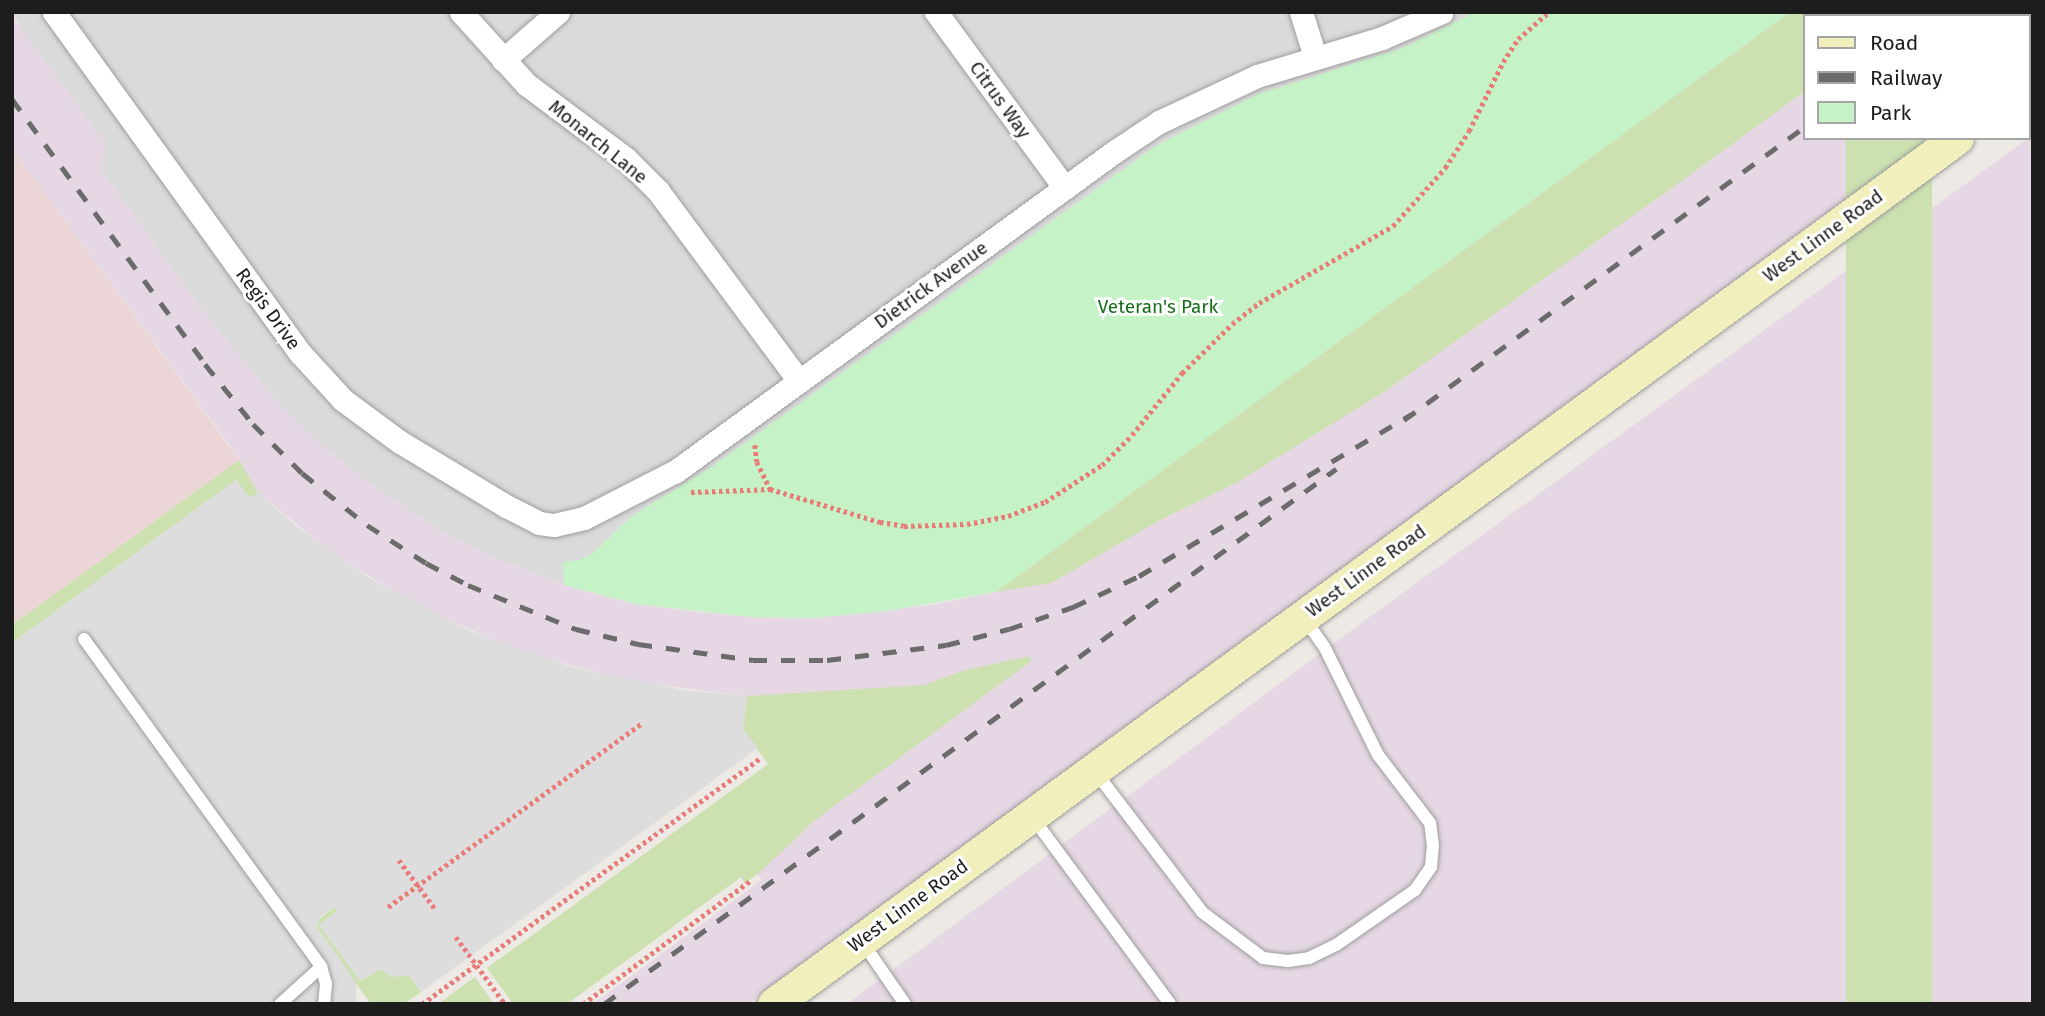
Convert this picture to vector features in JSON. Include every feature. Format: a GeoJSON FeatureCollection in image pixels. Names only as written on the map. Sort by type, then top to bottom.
{"type":"FeatureCollection","features":[{"type":"Feature","properties":{"kind":"street","name":"Regis Drive"},"geometry":{"type":"LineString","coordinates":[[54,12],[300,353],[342,400],[400,442],[506,506],[539,523],[554,525]]}},
{"type":"Feature","properties":{"kind":"street","name":"Monarch Lane"},"geometry":{"type":"LineString","coordinates":[[461,12],[503,60],[559,111],[625,158],[658,191],[799,381]]}},
{"type":"Feature","properties":{"kind":"street"},"geometry":{"type":"LineString","coordinates":[[503,60],[558,12]]}},
{"type":"Feature","properties":{"kind":"street","name":"Citrus Way"},"geometry":{"type":"LineString","coordinates":[[936,12],[1065,188]]}},
{"type":"Feature","properties":{"kind":"street"},"geometry":{"type":"LineString","coordinates":[[1301,12],[1315,57]]}},
{"type":"Feature","properties":{"kind":"street","name":"Dietrick Avenue"},"geometry":{"type":"LineString","coordinates":[[554,525],[584,518],[659,482],[1159,122],[1257,76],[1382,38],[1442,12]]}},
{"type":"Feature","properties":{"kind":"street","name":"West Linne Road"},"geometry":{"type":"LineString","coordinates":[[774,1004],[1954,140]]}},
{"type":"Feature","properties":{"kind":"lane"},"geometry":{"type":"LineString","coordinates":[[1094,770],[1202,912],[1263,958],[1288,961],[1308,958],[1327,950],[1415,890],[1431,867],[1433,846],[1430,823],[1378,755],[1325,648],[1303,617]]}},
{"type":"Feature","properties":{"kind":"lane"},"geometry":{"type":"LineString","coordinates":[[85,639],[321,967],[326,983],[324,1004]]}},
{"type":"Feature","properties":{"kind":"lane"},"geometry":{"type":"LineString","coordinates":[[1032,816],[1170,1004]]}},
{"type":"Feature","properties":{"kind":"lane"},"geometry":{"type":"LineString","coordinates":[[861,940],[905,1004]]}},
{"type":"Feature","properties":{"kind":"lane"},"geometry":{"type":"LineString","coordinates":[[281,1004],[321,967]]}},
{"type":"Feature","properties":{"kind":"path"},"geometry":{"type":"LineString","coordinates":[[691,492],[770,489],[880,522],[937,526],[1008,516],[1045,502],[1102,465],[1132,435],[1182,373],[1232,324],[1259,303],[1393,226],[1446,168],[1518,39],[1549,12]]}},
{"type":"Feature","properties":{"kind":"path"},"geometry":{"type":"LineString","coordinates":[[755,445],[757,462],[770,489]]}},
{"type":"Feature","properties":{"kind":"path"},"geometry":{"type":"LineString","coordinates":[[388,907],[641,724]]}},
{"type":"Feature","properties":{"kind":"path"},"geometry":{"type":"LineString","coordinates":[[422,1004],[759,759]]}},
{"type":"Feature","properties":{"kind":"path"},"geometry":{"type":"LineString","coordinates":[[399,860],[436,910]]}},
{"type":"Feature","properties":{"kind":"path"},"geometry":{"type":"LineString","coordinates":[[583,1004],[751,880]]}},
{"type":"Feature","properties":{"kind":"path"},"geometry":{"type":"LineString","coordinates":[[456,937],[505,1004]]}},
{"type":"Feature","properties":{"kind":"shaded area"},"geometry":{"type":"Polygon","coordinates":[[[12,12],[1790,12],[579,590],[490,556],[432,525],[376,488],[327,450],[278,403],[196,302],[102,171],[12,12]]]}},
{"type":"Feature","properties":{"kind":"shaded area"},"geometry":{"type":"Polygon","coordinates":[[[1790,12],[2033,12],[2033,65],[2031,14],[1804,14],[1804,140],[1929,140],[748,1004],[593,1004],[762,880],[758,874],[769,764],[743,729],[746,696],[629,681],[522,652],[417,606],[328,550],[258,492],[233,450],[12,148],[12,16],[106,144],[102,171],[196,302],[278,403],[327,450],[376,488],[432,525],[490,556],[579,590],[637,604],[690,611],[751,617],[815,618],[937,604],[996,592],[1790,12]]]}},
{"type":"Feature","properties":{"kind":"shaded area"},"geometry":{"type":"Polygon","coordinates":[[[2033,135],[2033,1004],[847,1004],[1360,624],[2026,140],[2031,140],[2033,135]]]}},
{"type":"Feature","properties":{"kind":"shaded area"},"geometry":{"type":"Polygon","coordinates":[[[12,148],[239,460],[12,625],[12,148]]]}},
{"type":"Feature","properties":{"kind":"shaded area"},"geometry":{"type":"Polygon","coordinates":[[[236,480],[247,495],[253,497],[258,492],[295,525],[371,579],[470,631],[574,668],[683,690],[747,696],[743,729],[758,748],[421,992],[409,975],[390,977],[381,969],[360,981],[319,925],[336,912],[337,909],[333,908],[320,917],[317,927],[356,982],[356,1004],[12,1004],[12,643],[236,480]]]}},
{"type":"Feature","properties":{"kind":"green space","name":"Veteran's Park"},"geometry":{"type":"Polygon","coordinates":[[[1476,12],[1790,12],[996,592],[887,611],[815,618],[751,617],[637,604],[564,585],[563,562],[579,560],[593,553],[632,516],[713,466],[1157,145],[1258,94],[1403,48],[1476,12]]]}},
{"type":"Feature","properties":{"kind":"green space"},"geometry":{"type":"Polygon","coordinates":[[[1790,12],[1914,12],[1804,14],[1804,92],[1665,193],[1384,392],[1236,483],[1162,519],[1051,583],[996,592],[1790,12]]]}},
{"type":"Feature","properties":{"kind":"green space"},"geometry":{"type":"Polygon","coordinates":[[[2033,12],[2031,66],[2031,14],[2016,14],[2033,12]]]}},
{"type":"Feature","properties":{"kind":"green space"},"geometry":{"type":"Polygon","coordinates":[[[1846,140],[1932,140],[1932,1004],[1846,1004],[1846,140]]]}},
{"type":"Feature","properties":{"kind":"green space"},"geometry":{"type":"Polygon","coordinates":[[[239,460],[258,492],[253,497],[247,495],[236,480],[12,643],[12,625],[239,460]]]}},
{"type":"Feature","properties":{"kind":"green space"},"geometry":{"type":"Polygon","coordinates":[[[1031,657],[1030,662],[815,820],[758,874],[745,883],[741,877],[567,1004],[513,1004],[487,968],[768,764],[743,729],[747,696],[925,685],[962,671],[1031,657]]]}},
{"type":"Feature","properties":{"kind":"green space"},"geometry":{"type":"Polygon","coordinates":[[[333,908],[337,908],[336,912],[320,924],[360,981],[381,969],[390,977],[409,975],[421,992],[404,1004],[371,1004],[318,932],[317,921],[333,908]]]}},
{"type":"Feature","properties":{"kind":"green space"},"geometry":{"type":"Polygon","coordinates":[[[475,977],[494,1004],[438,1004],[475,977]]]}},
{"type":"Feature","properties":{"kind":"railway"},"geometry":{"type":"LineString","coordinates":[[12,99],[205,364],[253,424],[302,473],[367,525],[426,563],[468,585],[576,629],[638,644],[753,660],[827,660],[946,645],[1009,629],[1073,607],[1139,576],[1412,414]]}},
{"type":"Feature","properties":{"kind":"railway"},"geometry":{"type":"LineString","coordinates":[[1404,420],[1804,128]]}},
{"type":"Feature","properties":{"kind":"railway"},"geometry":{"type":"LineString","coordinates":[[604,1004],[1336,469]]}}]}
